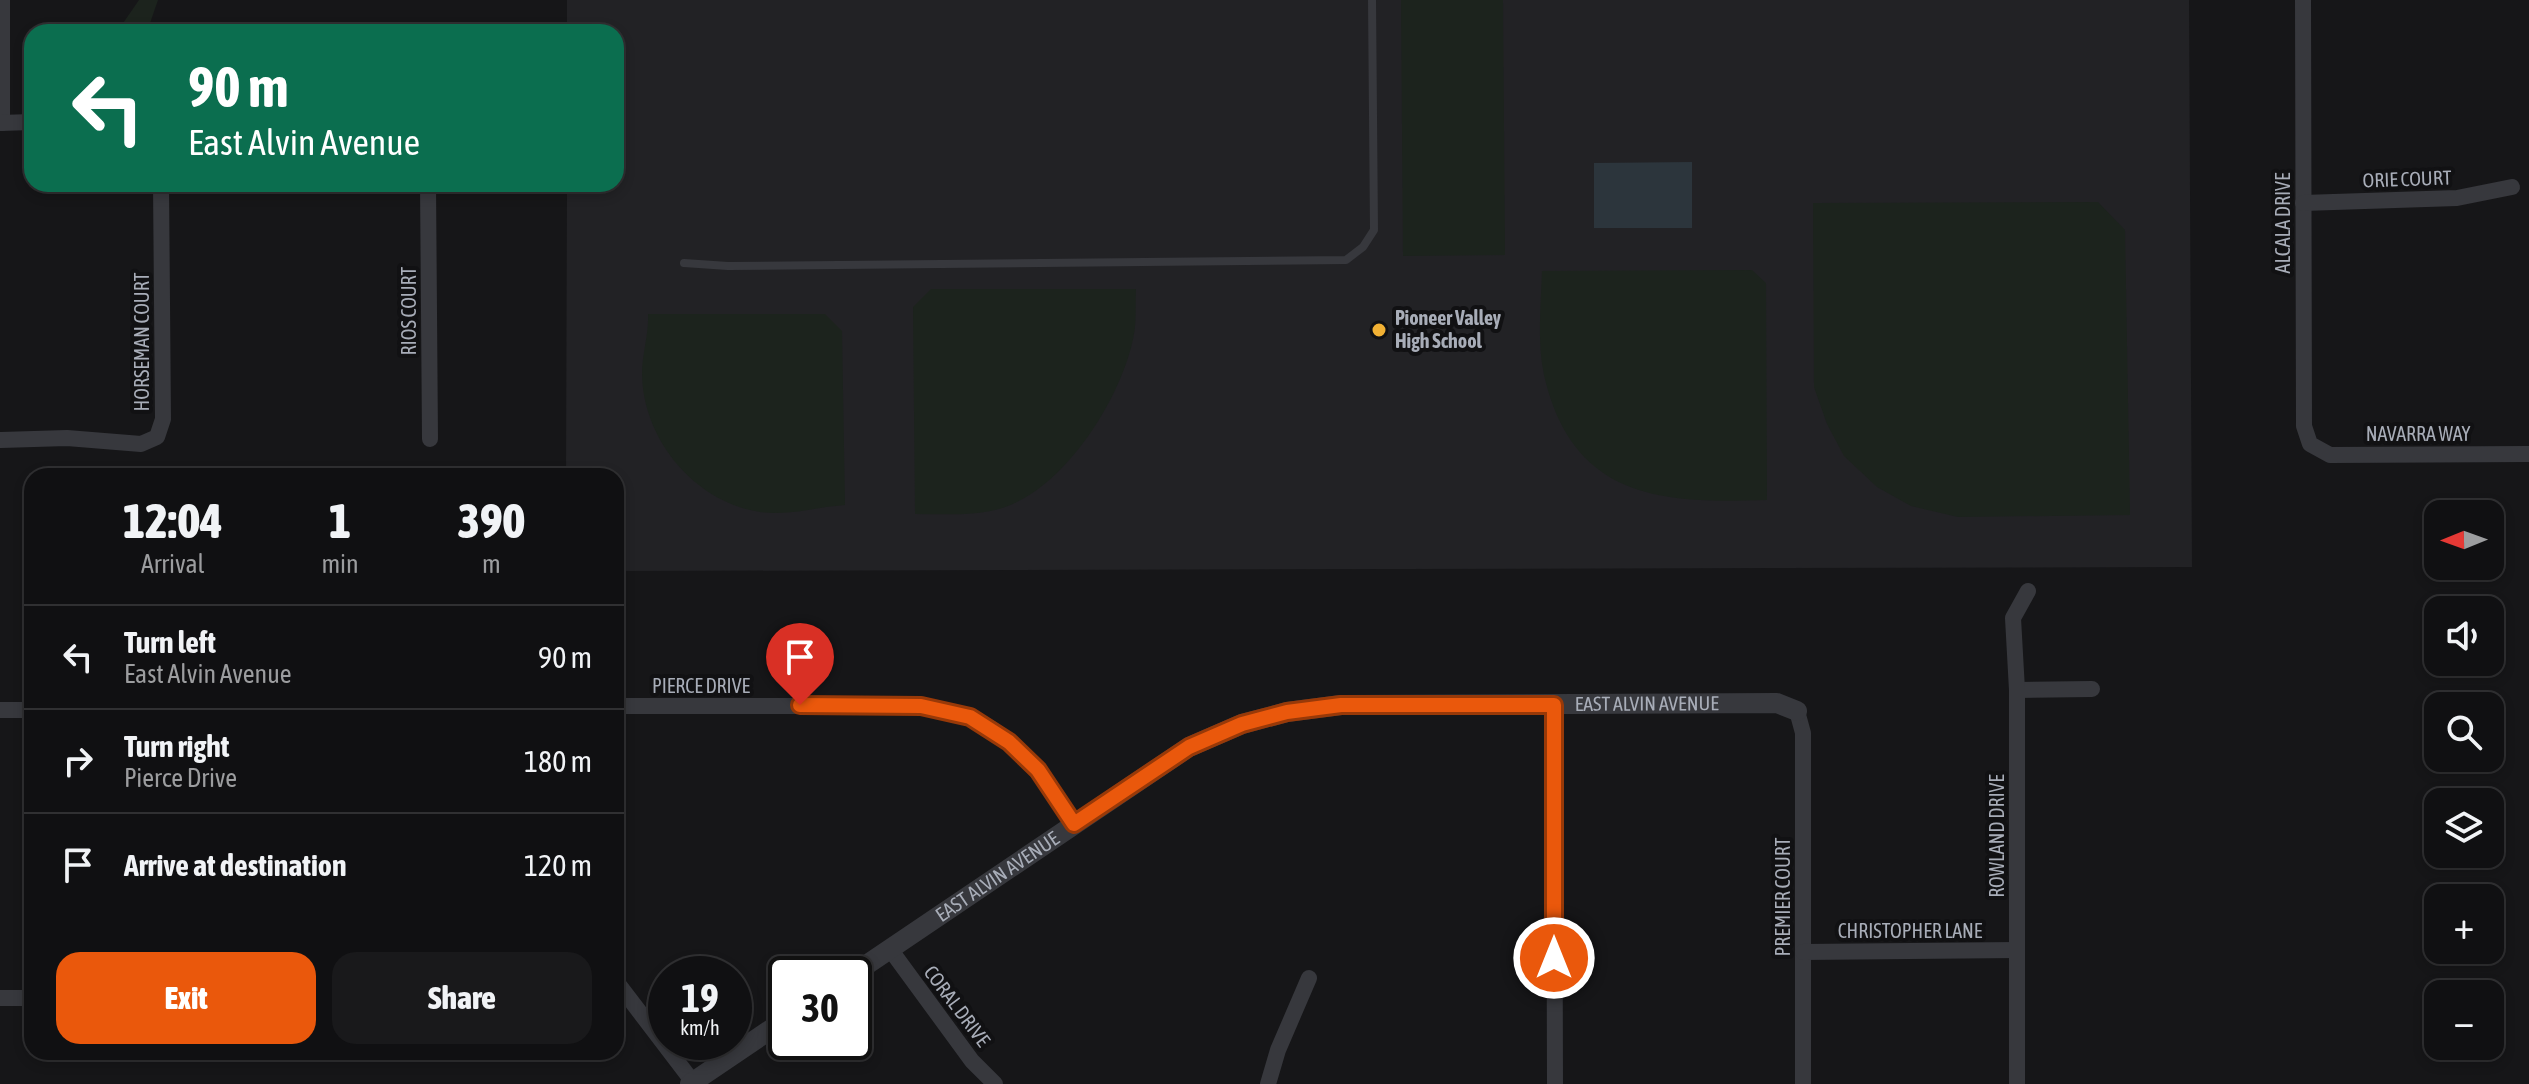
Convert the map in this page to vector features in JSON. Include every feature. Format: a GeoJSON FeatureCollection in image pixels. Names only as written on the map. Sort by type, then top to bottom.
{"type":"FeatureCollection","features":[{"type":"Feature","properties":{"kind":"street"},"geometry":{"type":"LineString","coordinates":[[2,0],[1,123],[24,122]]}},
{"type":"Feature","properties":{"kind":"street","name":"ALCALA DRIVE"},"geometry":{"type":"LineString","coordinates":[[2303,0],[2304,426],[2310,444]]}},
{"type":"Feature","properties":{"kind":"street","name":"ORIE COURT"},"geometry":{"type":"LineString","coordinates":[[2303,203],[2457,198],[2512,187]]}},
{"type":"Feature","properties":{"kind":"street","name":"HORSEMAN COURT"},"geometry":{"type":"LineString","coordinates":[[1,440],[67,438],[141,444],[157,437],[163,419],[161,192]]}},
{"type":"Feature","properties":{"kind":"street","name":"RIOS COURT"},"geometry":{"type":"LineString","coordinates":[[428,192],[430,439]]}},
{"type":"Feature","properties":{"kind":"street","name":"NAVARRA WAY"},"geometry":{"type":"LineString","coordinates":[[2310,444],[2330,455],[2529,454]]}},
{"type":"Feature","properties":{"kind":"street","name":"ROWLAND DRIVE"},"geometry":{"type":"LineString","coordinates":[[2017,1084],[2017,690],[2013,618],[2028,591]]}},
{"type":"Feature","properties":{"kind":"street"},"geometry":{"type":"LineString","coordinates":[[2017,690],[2092,689]]}},
{"type":"Feature","properties":{"kind":"street","name":"EAST ALVIN AVENUE"},"geometry":{"type":"LineString","coordinates":[[872,961],[1189,747],[1242,724],[1287,712],[1341,705],[1777,703],[1797,711]]}},
{"type":"Feature","properties":{"kind":"street"},"geometry":{"type":"LineString","coordinates":[[1554,705],[1555,1084]]}},
{"type":"Feature","properties":{"kind":"street","name":"PIERCE DRIVE"},"geometry":{"type":"LineString","coordinates":[[624,706],[921,706],[970,717],[1009,742],[1038,770],[1074,824]]}},
{"type":"Feature","properties":{"kind":"street"},"geometry":{"type":"LineString","coordinates":[[0,710],[24,710]]}},
{"type":"Feature","properties":{"kind":"street","name":"PREMIER COURT"},"geometry":{"type":"LineString","coordinates":[[1797,711],[1803,733],[1803,1083]]}},
{"type":"Feature","properties":{"kind":"street","name":"CORAL DRIVE"},"geometry":{"type":"LineString","coordinates":[[890,949],[972,1061],[995,1084]]}},
{"type":"Feature","properties":{"kind":"street","name":"CHRISTOPHER LANE"},"geometry":{"type":"LineString","coordinates":[[1803,952],[2017,950]]}},
{"type":"Feature","properties":{"kind":"street"},"geometry":{"type":"LineString","coordinates":[[1268,1084],[1278,1050],[1309,978]]}},
{"type":"Feature","properties":{"kind":"street"},"geometry":{"type":"LineString","coordinates":[[624,992],[692,1083],[768,1031]]}},
{"type":"Feature","properties":{"kind":"street"},"geometry":{"type":"LineString","coordinates":[[0,998],[24,998]]}},
{"type":"Feature","properties":{"kind":"lane"},"geometry":{"type":"LineString","coordinates":[[684,263],[728,266],[1346,260],[1363,247],[1374,230],[1372,0]]}},
{"type":"Feature","properties":{"kind":"shaded area"},"geometry":{"type":"Polygon","coordinates":[[[139,0],[158,0],[150,24],[122,24],[139,0]]]}},
{"type":"Feature","properties":{"kind":"shaded area","name":"Pioneer Valley High School"},"geometry":{"type":"Polygon","coordinates":[[[567,0],[2189,0],[2192,567],[624,571],[624,468],[566,468],[567,192],[624,192],[624,24],[567,24],[567,0]]]}},
{"type":"Feature","properties":{"kind":"shaded area"},"geometry":{"type":"Polygon","coordinates":[[[1401,0],[1503,0],[1505,255],[1403,256],[1401,0]]]}},
{"type":"Feature","properties":{"kind":"shaded area"},"geometry":{"type":"Polygon","coordinates":[[[1692,162],[1692,228],[1594,228],[1594,163],[1692,162]]]}},
{"type":"Feature","properties":{"kind":"shaded area"},"geometry":{"type":"Polygon","coordinates":[[[2098,202],[2125,230],[2130,515],[1958,517],[1911,506],[1877,487],[1844,456],[1827,424],[1814,387],[1813,203],[2098,202]]]}},
{"type":"Feature","properties":{"kind":"shaded area"},"geometry":{"type":"Polygon","coordinates":[[[1752,270],[1766,283],[1767,500],[1728,501],[1657,495],[1626,485],[1599,470],[1576,447],[1557,416],[1544,375],[1540,336],[1542,271],[1752,270]]]}},
{"type":"Feature","properties":{"kind":"shaded area"},"geometry":{"type":"Polygon","coordinates":[[[931,289],[1136,289],[1133,339],[1126,364],[1101,416],[1084,442],[1043,486],[1019,501],[995,510],[965,514],[915,514],[913,307],[931,289]]]}},
{"type":"Feature","properties":{"kind":"shaded area"},"geometry":{"type":"Polygon","coordinates":[[[648,314],[825,314],[842,331],[845,505],[792,512],[760,512],[714,496],[694,481],[663,444],[645,398],[642,374],[648,314]]]}},
{"type":"Feature","properties":{"kind":"place","name":"Pioneer Valley High School"},"geometry":{"type":"Point","coordinates":[1379,330]}},
{"type":"Feature","properties":{"kind":"route"},"geometry":{"type":"LineString","coordinates":[[800,705],[921,706],[970,717],[1009,742],[1038,770],[1074,824],[1189,747],[1242,724],[1287,712],[1341,705],[1554,705],[1554,958]]}}]}
